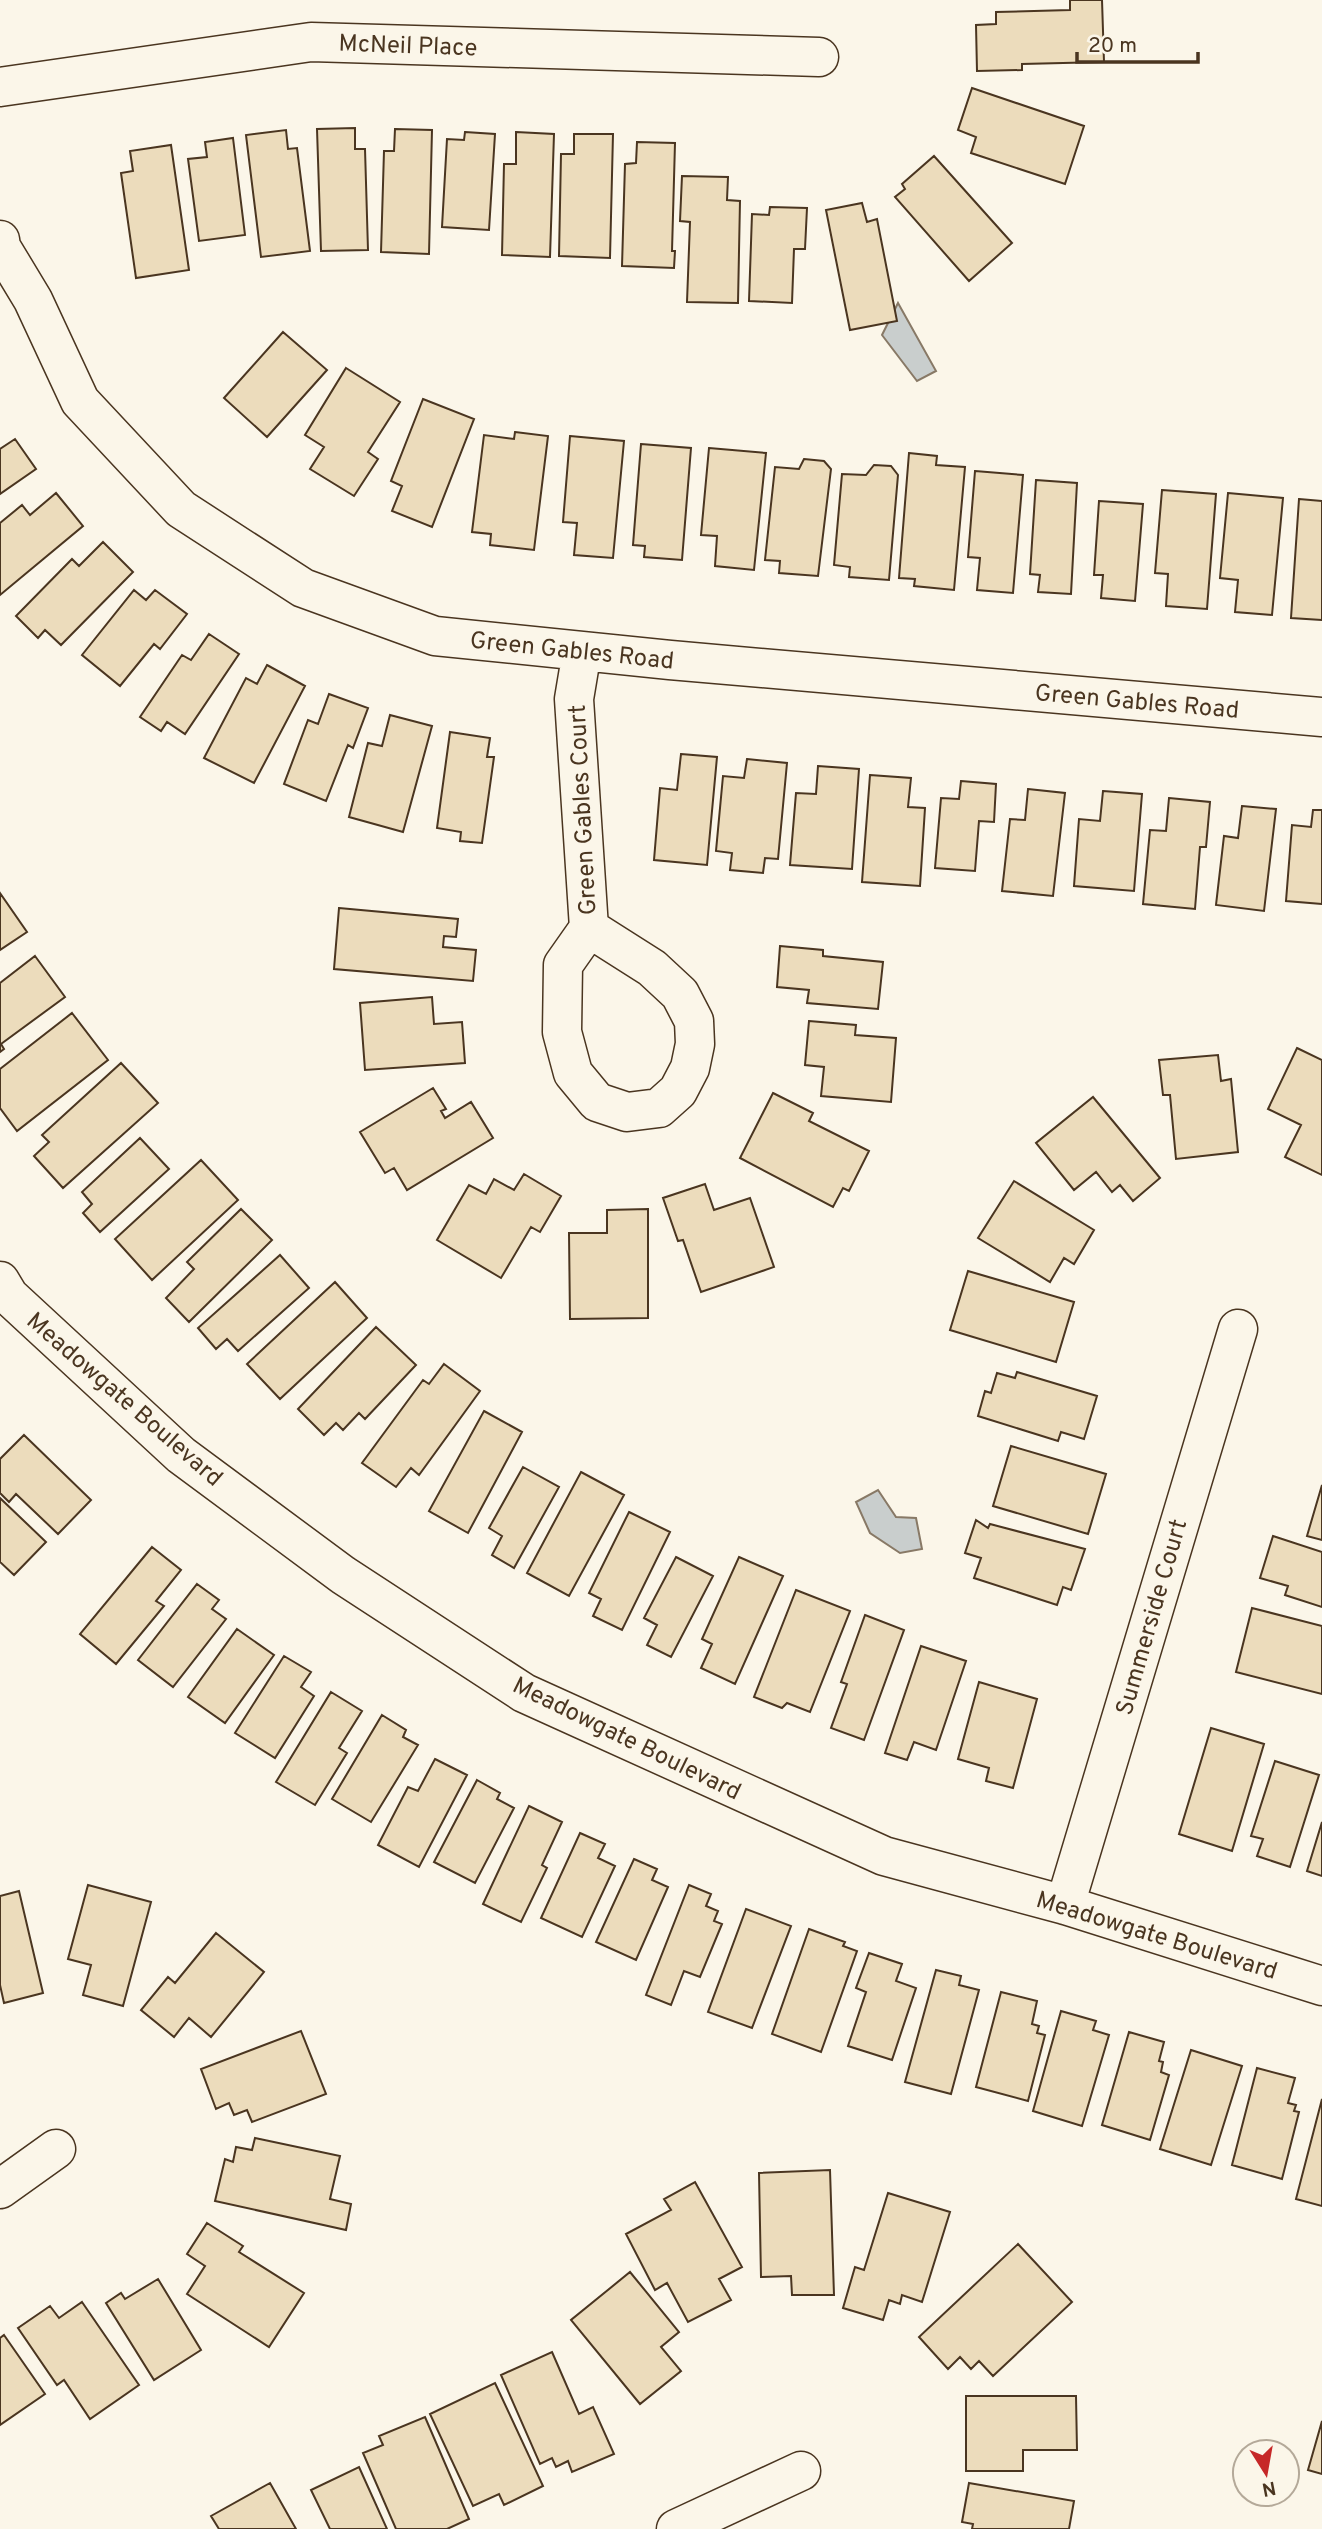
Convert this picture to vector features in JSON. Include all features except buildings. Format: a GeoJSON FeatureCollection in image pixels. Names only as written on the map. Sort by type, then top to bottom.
{"type":"FeatureCollection","features":[{"type":"Feature","properties":{"kind":"street","name":"McNeil Place"},"geometry":{"type":"LineString","coordinates":[[0,87],[311,42],[819,57]]}},
{"type":"Feature","properties":{"kind":"street","name":"Green Gables Road"},"geometry":{"type":"LineString","coordinates":[[0,240],[1,247],[33,300],[80,401],[181,509],[303,588],[435,636],[1322,718]]}},
{"type":"Feature","properties":{"kind":"street","name":"Green Gables Court"},"geometry":{"type":"LineString","coordinates":[[582,651],[574,699],[589,928],[563,965],[562,1032],[573,1073],[597,1102],[627,1112],[659,1108],[678,1091],[690,1068],[695,1044],[694,1021],[680,994],[652,968],[589,928]]}},
{"type":"Feature","properties":{"kind":"street","name":"Meadowgate Boulevard"},"geometry":{"type":"LineString","coordinates":[[3,1294],[180,1455],[342,1575],[524,1693],[884,1856],[1065,1905],[1322,1986]]}},
{"type":"Feature","properties":{"kind":"street","name":"Summerside Court"},"geometry":{"type":"LineString","coordinates":[[1065,1905],[1238,1329]]}},
{"type":"Feature","properties":{"kind":"street"},"geometry":{"type":"LineString","coordinates":[[0,2189],[56,2149]]}},
{"type":"Feature","properties":{"kind":"street"},"geometry":{"type":"LineString","coordinates":[[676,2529],[800,2471]]}},
{"type":"Feature","properties":{"kind":"shaded area"},"geometry":{"type":"Polygon","coordinates":[[[898,303],[936,371],[917,381],[882,335],[898,303]]]}},
{"type":"Feature","properties":{"kind":"shaded area"},"geometry":{"type":"Polygon","coordinates":[[[878,1490],[896,1517],[916,1518],[922,1549],[900,1553],[870,1533],[856,1502],[878,1490]]]}}]}
